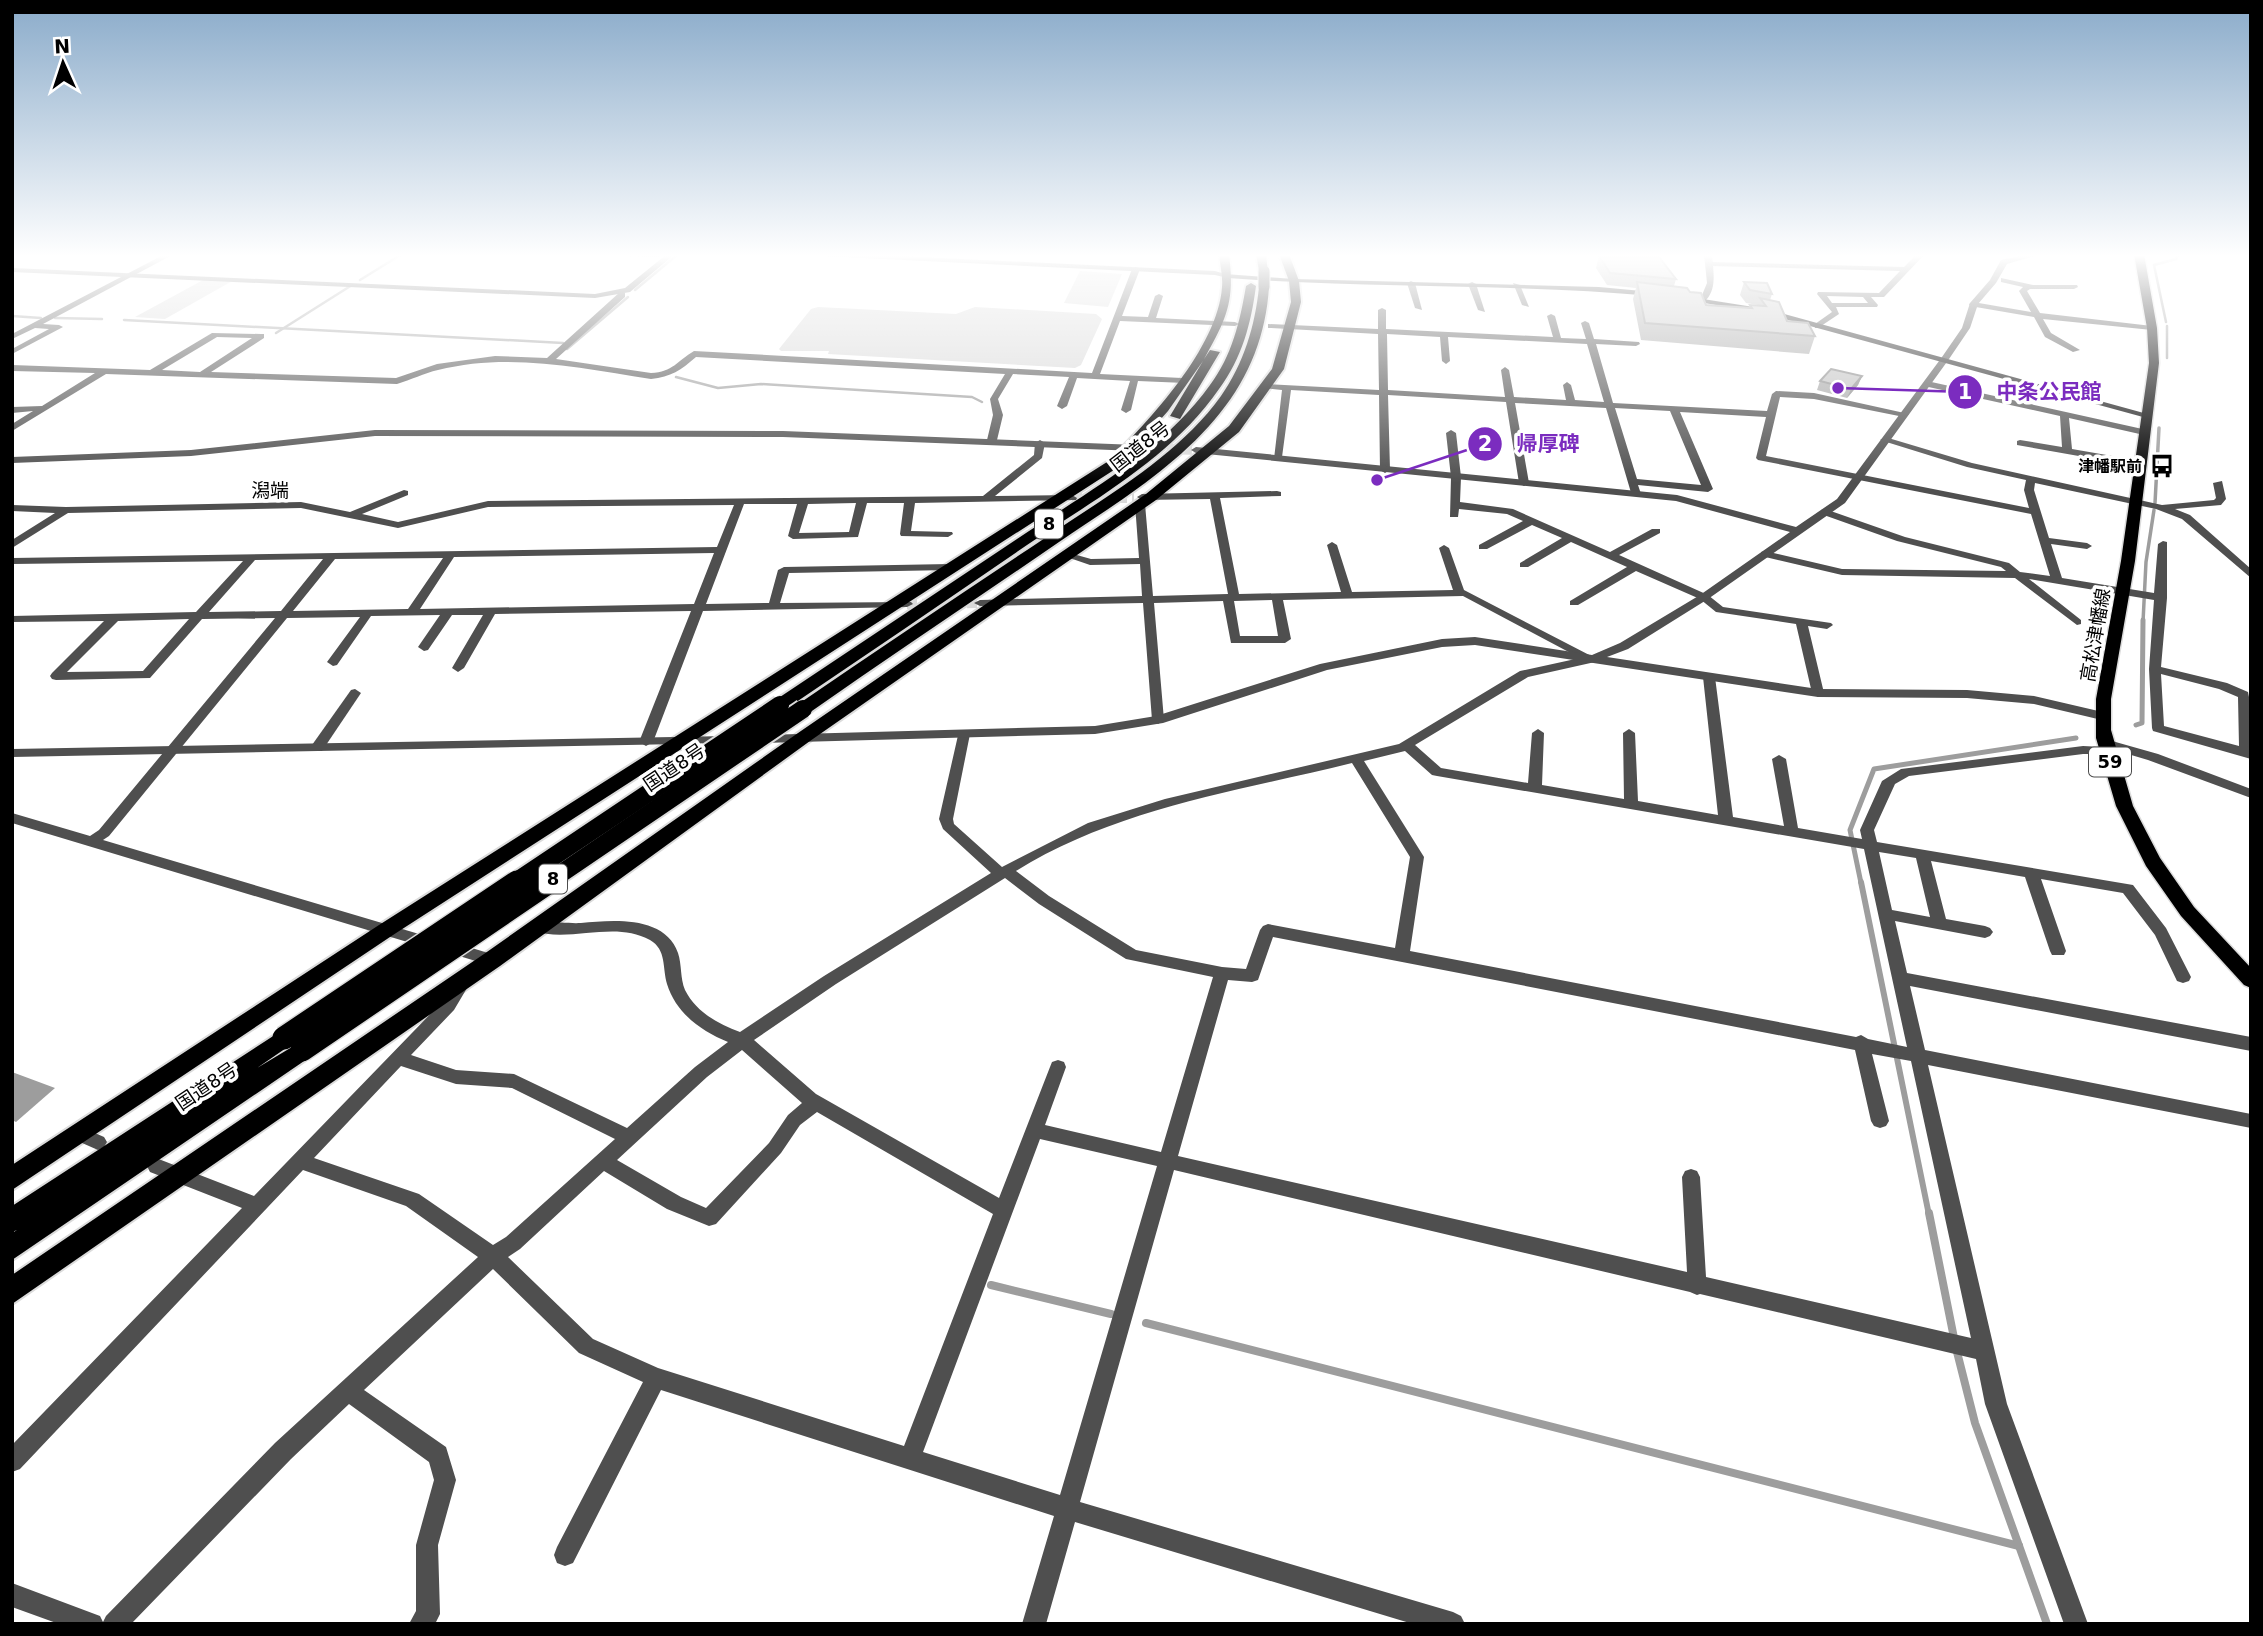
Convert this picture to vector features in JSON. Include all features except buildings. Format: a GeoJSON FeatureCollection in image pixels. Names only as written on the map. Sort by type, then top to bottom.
{"type":"FeatureCollection","features":[{"type":"Feature","properties":{"kind":"highway"},"geometry":{"type":"LineString","coordinates":[[12,1179],[386,930],[680,741],[899,605],[950,567],[1065,498],[1112,465],[1134,448],[1220,330]]}},
{"type":"Feature","properties":{"kind":"highway","name":"8"},"geometry":{"type":"LineString","coordinates":[[1095,493],[1098,483],[1158,437],[1176,416],[1213,355],[1222,330]]}},
{"type":"Feature","properties":{"kind":"highway","name":"国道8号"},"geometry":{"type":"LineString","coordinates":[[12,1248],[293,1044],[780,705],[1153,451],[1188,420],[1213,390],[1238,346],[1242,330]]}},
{"type":"Feature","properties":{"kind":"highway","name":"国道8号"},"geometry":{"type":"LineString","coordinates":[[12,1220],[293,1044],[803,709],[1162,461],[1214,412],[1243,369],[1257,330]]}},
{"type":"Feature","properties":{"kind":"highway","name":"8"},"geometry":{"type":"LineString","coordinates":[[1028,556],[1045,551],[1140,486],[1217,426],[1232,412],[1282,330]]}},
{"type":"Feature","properties":{"kind":"highway"},"geometry":{"type":"LineString","coordinates":[[12,1291],[492,960],[1142,500],[1202,451],[1234,429],[1266,386],[1284,352],[1283,330]]}},
{"type":"Feature","properties":{"kind":"main road"},"geometry":{"type":"LineString","coordinates":[[1835,330],[2146,415]]}},
{"type":"Feature","properties":{"kind":"main road","name":"高松津幡線"},"geometry":{"type":"LineString","coordinates":[[2152,330],[2154,363],[2136,502],[2145,594],[2102,716],[2106,747],[2123,804],[2136,834],[2172,895],[2219,950],[2251,980]]}},
{"type":"Feature","properties":{"kind":"street"},"geometry":{"type":"LineString","coordinates":[[12,352],[53,330]]}},
{"type":"Feature","properties":{"kind":"street"},"geometry":{"type":"LineString","coordinates":[[549,361],[583,330]]}},
{"type":"Feature","properties":{"kind":"street"},"geometry":{"type":"LineString","coordinates":[[1095,376],[1112,330]]}},
{"type":"Feature","properties":{"kind":"street"},"geometry":{"type":"LineString","coordinates":[[1342,330],[1636,344]]}},
{"type":"Feature","properties":{"kind":"street"},"geometry":{"type":"LineString","coordinates":[[1555,330],[1558,340]]}},
{"type":"Feature","properties":{"kind":"street"},"geometry":{"type":"LineString","coordinates":[[1587,330],[1636,494]]}},
{"type":"Feature","properties":{"kind":"street"},"geometry":{"type":"LineString","coordinates":[[114,1624],[283,1451],[494,1255],[513,1243],[741,1040],[830,980],[1003,873],[1093,826],[1199,794],[1357,760],[1407,745],[1524,674],[1591,659],[1624,646],[1704,597],[1841,501],[1964,330]]}},
{"type":"Feature","properties":{"kind":"street"},"geometry":{"type":"LineString","coordinates":[[2046,330],[2049,335],[2076,350]]}},
{"type":"Feature","properties":{"kind":"street"},"geometry":{"type":"LineString","coordinates":[[1384,332],[1385,470]]}},
{"type":"Feature","properties":{"kind":"street"},"geometry":{"type":"LineString","coordinates":[[150,374],[215,335],[261,336],[199,376]]}},
{"type":"Feature","properties":{"kind":"street"},"geometry":{"type":"LineString","coordinates":[[1444,335],[1446,361]]}},
{"type":"Feature","properties":{"kind":"street"},"geometry":{"type":"LineString","coordinates":[[12,369],[397,381],[437,367],[495,359],[549,361],[651,376],[676,370],[694,354],[1182,381]]}},
{"type":"Feature","properties":{"kind":"street"},"geometry":{"type":"LineString","coordinates":[[12,377],[26,369]]}},
{"type":"Feature","properties":{"kind":"street"},"geometry":{"type":"LineString","coordinates":[[1505,370],[1524,484]]}},
{"type":"Feature","properties":{"kind":"street"},"geometry":{"type":"LineString","coordinates":[[992,440],[998,415],[994,399],[1011,371]]}},
{"type":"Feature","properties":{"kind":"street"},"geometry":{"type":"LineString","coordinates":[[12,428],[103,372]]}},
{"type":"Feature","properties":{"kind":"street"},"geometry":{"type":"LineString","coordinates":[[1062,406],[1074,375]]}},
{"type":"Feature","properties":{"kind":"street"},"geometry":{"type":"LineString","coordinates":[[1126,410],[1135,378]]}},
{"type":"Feature","properties":{"kind":"street"},"geometry":{"type":"LineString","coordinates":[[1927,383],[2017,401],[2064,415],[2144,432]]}},
{"type":"Feature","properties":{"kind":"street"},"geometry":{"type":"LineString","coordinates":[[1567,385],[1571,403]]}},
{"type":"Feature","properties":{"kind":"street"},"geometry":{"type":"LineString","coordinates":[[1266,386],[1770,414]]}},
{"type":"Feature","properties":{"kind":"street"},"geometry":{"type":"LineString","coordinates":[[1277,457],[1287,387]]}},
{"type":"Feature","properties":{"kind":"street"},"geometry":{"type":"LineString","coordinates":[[1904,414],[1814,396],[1776,394],[1761,458],[1967,502],[2036,512]]}},
{"type":"Feature","properties":{"kind":"street"},"geometry":{"type":"LineString","coordinates":[[12,410],[41,408]]}},
{"type":"Feature","properties":{"kind":"street"},"geometry":{"type":"LineString","coordinates":[[1633,482],[1707,489],[1674,409]]}},
{"type":"Feature","properties":{"kind":"street"},"geometry":{"type":"LineString","coordinates":[[2064,415],[2067,451]]}},
{"type":"Feature","properties":{"kind":"street"},"geometry":{"type":"LineString","coordinates":[[12,460],[191,453],[375,433],[783,434],[992,440],[1134,448]]}},
{"type":"Feature","properties":{"kind":"street"},"geometry":{"type":"LineString","coordinates":[[1451,433],[1456,477],[1455,510],[1509,511],[1704,597],[1720,610],[1827,625]]}},
{"type":"Feature","properties":{"kind":"street"},"geometry":{"type":"LineString","coordinates":[[1885,440],[2031,480],[2160,507],[2186,517],[2251,575]]}},
{"type":"Feature","properties":{"kind":"street"},"geometry":{"type":"LineString","coordinates":[[985,499],[1040,456],[1040,443]]}},
{"type":"Feature","properties":{"kind":"street"},"geometry":{"type":"LineString","coordinates":[[2020,443],[2141,464]]}},
{"type":"Feature","properties":{"kind":"street"},"geometry":{"type":"LineString","coordinates":[[1202,451],[1677,498],[1798,531]]}},
{"type":"Feature","properties":{"kind":"street"},"geometry":{"type":"LineString","coordinates":[[2031,480],[2029,490],[2057,580]]}},
{"type":"Feature","properties":{"kind":"street"},"geometry":{"type":"LineString","coordinates":[[2160,507],[2217,503],[2221,499],[2218,483]]}},
{"type":"Feature","properties":{"kind":"street"},"geometry":{"type":"LineString","coordinates":[[354,514],[404,493]]}},
{"type":"Feature","properties":{"kind":"street"},"geometry":{"type":"LineString","coordinates":[[1158,720],[1142,500],[1278,494]]}},
{"type":"Feature","properties":{"kind":"street"},"geometry":{"type":"LineString","coordinates":[[1214,495],[1235,640],[1285,639],[1277,597]]}},
{"type":"Feature","properties":{"kind":"street"},"geometry":{"type":"LineString","coordinates":[[12,508],[66,510],[301,505],[398,525],[488,504],[725,499],[740,502],[803,502],[1065,498]]}},
{"type":"Feature","properties":{"kind":"street"},"geometry":{"type":"LineString","coordinates":[[910,500],[905,534],[948,534]]}},
{"type":"Feature","properties":{"kind":"street"},"geometry":{"type":"LineString","coordinates":[[803,502],[793,536],[854,535],[862,501]]}},
{"type":"Feature","properties":{"kind":"street"},"geometry":{"type":"LineString","coordinates":[[646,742],[701,608],[720,550],[740,502]]}},
{"type":"Feature","properties":{"kind":"street"},"geometry":{"type":"LineString","coordinates":[[12,545],[66,510]]}},
{"type":"Feature","properties":{"kind":"street"},"geometry":{"type":"LineString","coordinates":[[1825,512],[1901,539],[2000,563],[2077,622]]}},
{"type":"Feature","properties":{"kind":"street"},"geometry":{"type":"LineString","coordinates":[[1483,547],[1531,521]]}},
{"type":"Feature","properties":{"kind":"street"},"geometry":{"type":"LineString","coordinates":[[1610,556],[1656,531]]}},
{"type":"Feature","properties":{"kind":"street"},"geometry":{"type":"LineString","coordinates":[[1524,565],[1570,538]]}},
{"type":"Feature","properties":{"kind":"street"},"geometry":{"type":"LineString","coordinates":[[2044,540],[2087,546]]}},
{"type":"Feature","properties":{"kind":"street"},"geometry":{"type":"LineString","coordinates":[[2155,669],[2223,686],[2244,695],[2248,754],[2158,728],[2155,669],[2145,594],[2163,544]]}},
{"type":"Feature","properties":{"kind":"street"},"geometry":{"type":"LineString","coordinates":[[1332,545],[1347,596]]}},
{"type":"Feature","properties":{"kind":"street"},"geometry":{"type":"LineString","coordinates":[[1444,548],[1460,593]]}},
{"type":"Feature","properties":{"kind":"street"},"geometry":{"type":"LineString","coordinates":[[12,561],[720,550]]}},
{"type":"Feature","properties":{"kind":"street"},"geometry":{"type":"LineString","coordinates":[[411,612],[451,554]]}},
{"type":"Feature","properties":{"kind":"street"},"geometry":{"type":"LineString","coordinates":[[1765,554],[1842,572],[2017,575],[2145,594]]}},
{"type":"Feature","properties":{"kind":"street"},"geometry":{"type":"LineString","coordinates":[[1066,555],[1090,562],[1145,561]]}},
{"type":"Feature","properties":{"kind":"street"},"geometry":{"type":"LineString","coordinates":[[94,840],[174,751],[332,556]]}},
{"type":"Feature","properties":{"kind":"street"},"geometry":{"type":"LineString","coordinates":[[114,618],[56,676],[146,675],[251,558]]}},
{"type":"Feature","properties":{"kind":"street"},"geometry":{"type":"LineString","coordinates":[[1574,603],[1635,566]]}},
{"type":"Feature","properties":{"kind":"street"},"geometry":{"type":"LineString","coordinates":[[773,607],[785,570],[950,567]]}},
{"type":"Feature","properties":{"kind":"street"},"geometry":{"type":"LineString","coordinates":[[980,603],[1460,593],[1591,659]]}},
{"type":"Feature","properties":{"kind":"street"},"geometry":{"type":"LineString","coordinates":[[12,619],[899,605]]}},
{"type":"Feature","properties":{"kind":"street"},"geometry":{"type":"LineString","coordinates":[[458,668],[491,611]]}},
{"type":"Feature","properties":{"kind":"street"},"geometry":{"type":"LineString","coordinates":[[425,647],[447,612]]}},
{"type":"Feature","properties":{"kind":"street"},"geometry":{"type":"LineString","coordinates":[[333,662],[368,613]]}},
{"type":"Feature","properties":{"kind":"street"},"geometry":{"type":"LineString","coordinates":[[1801,622],[1818,693]]}},
{"type":"Feature","properties":{"kind":"street"},"geometry":{"type":"LineString","coordinates":[[12,753],[646,742],[1096,730],[1158,720],[1297,674],[1442,643],[1491,643],[1818,693],[1980,695],[2034,700],[2102,716]]}},
{"type":"Feature","properties":{"kind":"street"},"geometry":{"type":"LineString","coordinates":[[1709,677],[1726,821]]}},
{"type":"Feature","properties":{"kind":"street"},"geometry":{"type":"LineString","coordinates":[[317,748],[355,693]]}},
{"type":"Feature","properties":{"kind":"street"},"geometry":{"type":"LineString","coordinates":[[1535,788],[1538,733]]}},
{"type":"Feature","properties":{"kind":"street"},"geometry":{"type":"LineString","coordinates":[[1629,733],[1631,805]]}},
{"type":"Feature","properties":{"kind":"street"},"geometry":{"type":"LineString","coordinates":[[964,734],[946,818],[948,826],[1003,873],[1132,955],[1222,974],[1252,976],[1268,930],[1861,1042],[2251,1121]]}},
{"type":"Feature","properties":{"kind":"street"},"geometry":{"type":"LineString","coordinates":[[1407,745],[1437,772],[2128,889],[2161,932],[2183,977]]}},
{"type":"Feature","properties":{"kind":"street"},"geometry":{"type":"LineString","coordinates":[[2076,1624],[1977,1350],[1910,1052],[1900,978],[1886,914],[1866,846],[1867,830],[1889,781],[1906,772],[2106,747],[2153,757],[2251,794]]}},
{"type":"Feature","properties":{"kind":"street"},"geometry":{"type":"LineString","coordinates":[[1779,759],[1792,833]]}},
{"type":"Feature","properties":{"kind":"street"},"geometry":{"type":"LineString","coordinates":[[1357,760],[1417,857],[1402,955]]}},
{"type":"Feature","properties":{"kind":"street"},"geometry":{"type":"LineString","coordinates":[[12,817],[414,938]]}},
{"type":"Feature","properties":{"kind":"street"},"geometry":{"type":"LineString","coordinates":[[1922,855],[1940,924]]}},
{"type":"Feature","properties":{"kind":"street"},"geometry":{"type":"LineString","coordinates":[[2031,873],[2058,951]]}},
{"type":"Feature","properties":{"kind":"street"},"geometry":{"type":"LineString","coordinates":[[1886,914],[1985,932]]}},
{"type":"Feature","properties":{"kind":"street"},"geometry":{"type":"LineString","coordinates":[[538,927],[555,931],[597,924],[634,928],[659,938],[673,957],[674,983],[687,1007],[711,1028],[741,1040],[816,1102],[938,1170],[1004,1211]]}},
{"type":"Feature","properties":{"kind":"street"},"geometry":{"type":"LineString","coordinates":[[462,951],[492,960]]}},
{"type":"Feature","properties":{"kind":"street"},"geometry":{"type":"LineString","coordinates":[[1034,1624],[1222,974]]}},
{"type":"Feature","properties":{"kind":"street"},"geometry":{"type":"LineString","coordinates":[[12,1461],[447,1006],[465,978]]}},
{"type":"Feature","properties":{"kind":"street"},"geometry":{"type":"LineString","coordinates":[[1900,978],[2251,1044]]}},
{"type":"Feature","properties":{"kind":"street"},"geometry":{"type":"LineString","coordinates":[[1861,1042],[1880,1121]]}},
{"type":"Feature","properties":{"kind":"street"},"geometry":{"type":"LineString","coordinates":[[398,1058],[456,1077],[514,1081],[629,1137]]}},
{"type":"Feature","properties":{"kind":"street"},"geometry":{"type":"LineString","coordinates":[[910,1459],[1058,1067]]}},
{"type":"Feature","properties":{"kind":"street"},"geometry":{"type":"LineString","coordinates":[[603,1161],[674,1203],[709,1218],[775,1148],[794,1120],[816,1102]]}},
{"type":"Feature","properties":{"kind":"street"},"geometry":{"type":"LineString","coordinates":[[1034,1130],[1977,1350]]}},
{"type":"Feature","properties":{"kind":"street"},"geometry":{"type":"LineString","coordinates":[[79,1134],[98,1142]]}},
{"type":"Feature","properties":{"kind":"street"},"geometry":{"type":"LineString","coordinates":[[300,1161],[412,1200],[494,1255],[586,1346],[656,1378],[1068,1509],[1453,1624]]}},
{"type":"Feature","properties":{"kind":"street"},"geometry":{"type":"LineString","coordinates":[[156,1166],[257,1206]]}},
{"type":"Feature","properties":{"kind":"street"},"geometry":{"type":"LineString","coordinates":[[1692,1177],[1697,1286]]}},
{"type":"Feature","properties":{"kind":"street"},"geometry":{"type":"LineString","coordinates":[[565,1555],[656,1378]]}},
{"type":"Feature","properties":{"kind":"street"},"geometry":{"type":"LineString","coordinates":[[348,1391],[438,1455],[445,1480],[427,1545],[428,1614],[421,1624]]}},
{"type":"Feature","properties":{"kind":"street"},"geometry":{"type":"LineString","coordinates":[[12,1595],[92,1624]]}},
{"type":"Feature","properties":{"kind":"shaded area"},"geometry":{"type":"Polygon","coordinates":[[[794,330],[1097,330],[1081,365],[1075,368],[779,349],[794,330]]]}},
{"type":"Feature","properties":{"kind":"shaded area"},"geometry":{"type":"Polygon","coordinates":[[[12,1072],[55,1088],[16,1122],[12,1120],[12,1072]]]}},
{"type":"Feature","properties":{"kind":"waterway"},"geometry":{"type":"LineString","coordinates":[[276,333],[280,330]]}},
{"type":"Feature","properties":{"kind":"waterway"},"geometry":{"type":"LineString","coordinates":[[321,330],[563,343]]}},
{"type":"Feature","properties":{"kind":"waterway"},"geometry":{"type":"LineString","coordinates":[[567,349],[589,330]]}},
{"type":"Feature","properties":{"kind":"waterway"},"geometry":{"type":"LineString","coordinates":[[2167,330],[2167,358]]}},
{"type":"Feature","properties":{"kind":"waterway"},"geometry":{"type":"LineString","coordinates":[[676,377],[718,388],[761,384],[972,397],[982,402]]}},
{"type":"Feature","properties":{"kind":"waterway"},"geometry":{"type":"LineString","coordinates":[[2155,503],[2159,428]]}},
{"type":"Feature","properties":{"kind":"waterway"},"geometry":{"type":"LineString","coordinates":[[2143,622],[2146,562],[2154,510]]}},
{"type":"Feature","properties":{"kind":"waterway"},"geometry":{"type":"LineString","coordinates":[[2136,725],[2142,723],[2143,620]]}},
{"type":"Feature","properties":{"kind":"waterway"},"geometry":{"type":"LineString","coordinates":[[1861,883],[1850,830],[1874,769],[2076,738]]}},
{"type":"Feature","properties":{"kind":"waterway"},"geometry":{"type":"LineString","coordinates":[[1861,882],[1929,1215]]}},
{"type":"Feature","properties":{"kind":"waterway"},"geometry":{"type":"LineString","coordinates":[[1929,1213],[1954,1338]]}},
{"type":"Feature","properties":{"kind":"waterway"},"geometry":{"type":"LineString","coordinates":[[991,1285],[1111,1314]]}},
{"type":"Feature","properties":{"kind":"waterway"},"geometry":{"type":"LineString","coordinates":[[1146,1323],[2019,1546]]}},
{"type":"Feature","properties":{"kind":"waterway"},"geometry":{"type":"LineString","coordinates":[[1956,1348],[1975,1423],[2047,1624]]}},
{"type":"Feature","properties":{"kind":"tunnel"},"geometry":{"type":"LineString","coordinates":[[1137,448],[1196,450]]}},
{"type":"Feature","properties":{"kind":"tunnel"},"geometry":{"type":"LineString","coordinates":[[1072,498],[1134,498]]}},
{"type":"Feature","properties":{"kind":"tunnel"},"geometry":{"type":"LineString","coordinates":[[907,604],[980,603]]}},
{"type":"Feature","properties":{"kind":"place","name":"中条公民館"},"geometry":{"type":"Point","coordinates":[1838,388]}},
{"type":"Feature","properties":{"kind":"place","name":"津幡駅前"},"geometry":{"type":"Point","coordinates":[2162,466]}},
{"type":"Feature","properties":{"kind":"place","name":"帰厚碑"},"geometry":{"type":"Point","coordinates":[1377,480]}},
{"type":"Feature","properties":{"kind":"district","name":"潟端"},"geometry":{"type":"Point","coordinates":[270,490]}}]}
